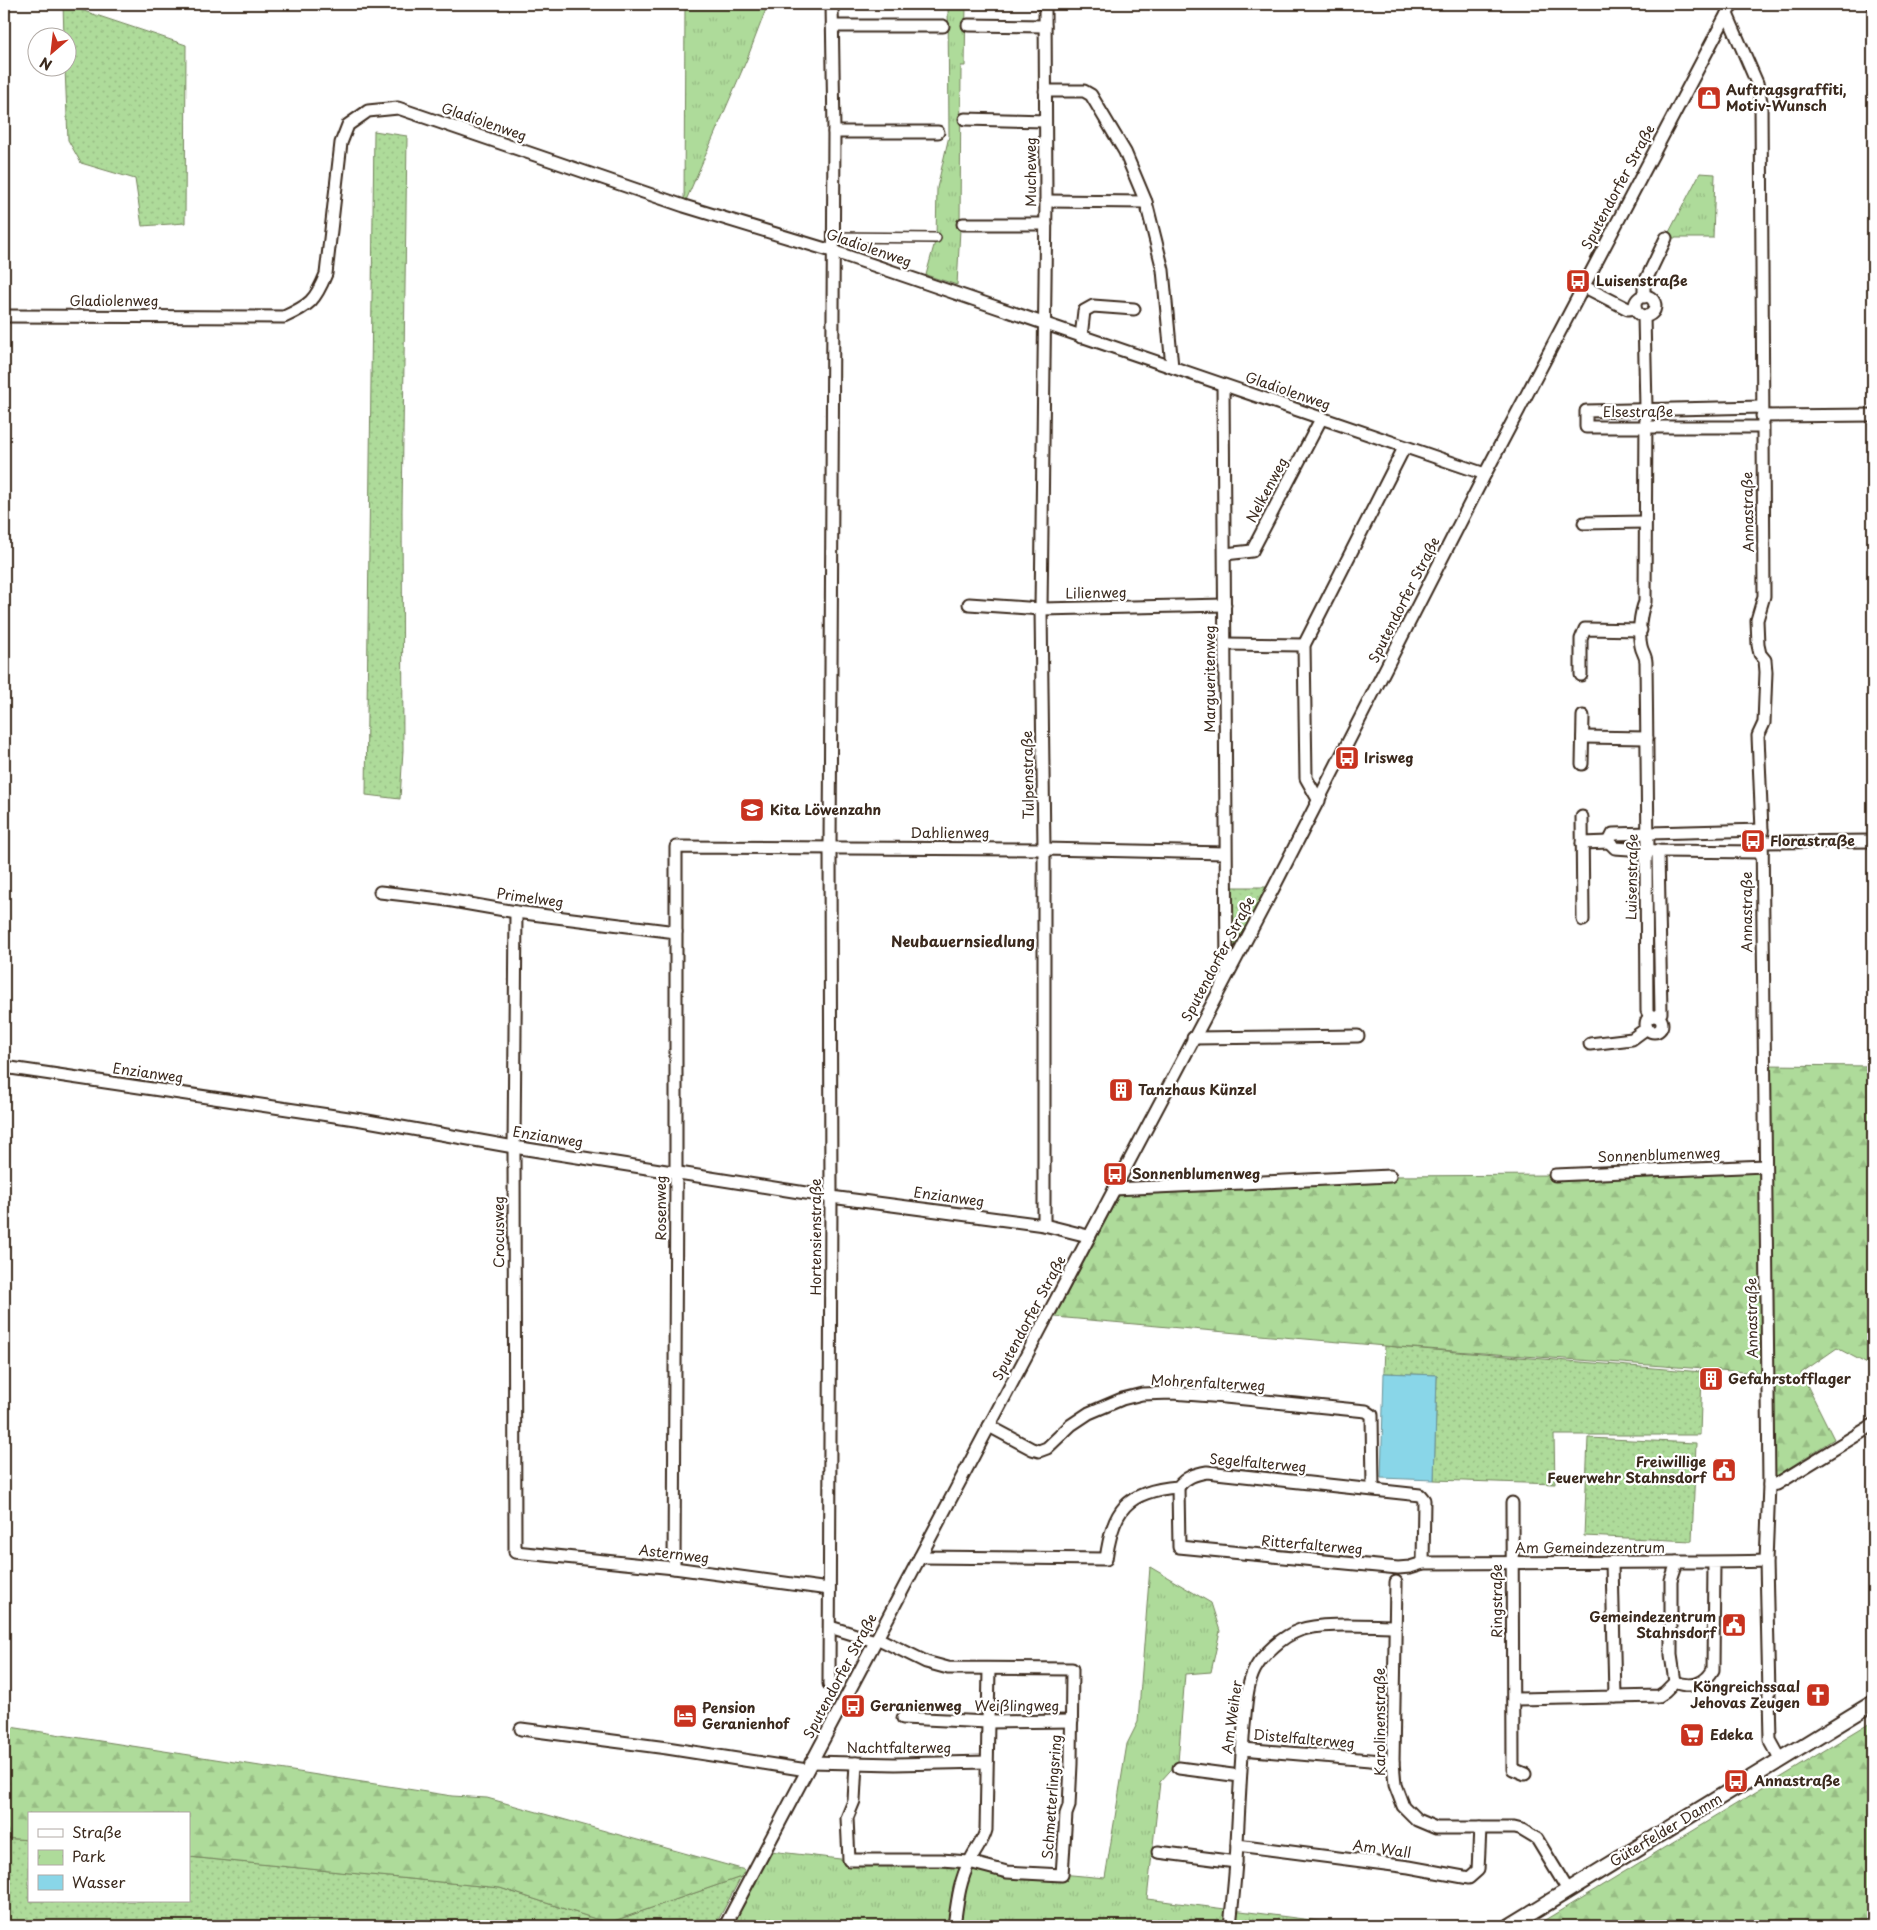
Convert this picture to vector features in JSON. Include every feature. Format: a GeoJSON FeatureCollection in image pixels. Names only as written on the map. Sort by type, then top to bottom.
{"type":"FeatureCollection","features":[{"type":"Feature","properties":{"kind":"street","name":"Hortensienstraße"},"geometry":{"type":"LineString","coordinates":[[829,1684],[830,848],[834,132],[832,4]]}},
{"type":"Feature","properties":{"kind":"street","name":"Mucheweg"},"geometry":{"type":"LineString","coordinates":[[1044,324],[1046,224],[1045,4]]}},
{"type":"Feature","properties":{"kind":"street","name":"Sputendorfer Straße"},"geometry":{"type":"LineString","coordinates":[[725,1926],[1319,801],[1485,474],[1729,9]]}},
{"type":"Feature","properties":{"kind":"street","name":"Annastraße"},"geometry":{"type":"LineString","coordinates":[[1729,9],[1757,82],[1761,101],[1764,596],[1757,620],[1758,645],[1760,654],[1765,660],[1766,672],[1764,723],[1758,736],[1762,830],[1768,1485],[1766,1561],[1770,1740],[1781,1760]]}},
{"type":"Feature","properties":{"kind":"street"},"geometry":{"type":"LineString","coordinates":[[968,25],[1046,26]]}},
{"type":"Feature","properties":{"kind":"street"},"geometry":{"type":"LineString","coordinates":[[832,26],[943,26]]}},
{"type":"Feature","properties":{"kind":"street"},"geometry":{"type":"LineString","coordinates":[[1045,91],[1084,91],[1091,95],[1125,152],[1146,202],[1164,270],[1172,367]]}},
{"type":"Feature","properties":{"kind":"street","name":"Gladiolenweg"},"geometry":{"type":"LineString","coordinates":[[4,316],[284,317],[302,309],[318,294],[326,274],[341,143],[348,125],[368,111],[398,108],[684,206],[832,251],[1223,384],[1404,448],[1485,474]]}},
{"type":"Feature","properties":{"kind":"street","name":"Mucheweg"},"geometry":{"type":"LineString","coordinates":[[965,119],[1045,121]]}},
{"type":"Feature","properties":{"kind":"street"},"geometry":{"type":"LineString","coordinates":[[834,132],[938,132]]}},
{"type":"Feature","properties":{"kind":"street"},"geometry":{"type":"LineString","coordinates":[[1046,201],[1146,202]]}},
{"type":"Feature","properties":{"kind":"street","name":"Mucheweg"},"geometry":{"type":"LineString","coordinates":[[963,224],[1046,224]]}},
{"type":"Feature","properties":{"kind":"street"},"geometry":{"type":"LineString","coordinates":[[833,237],[936,238]]}},
{"type":"Feature","properties":{"kind":"street"},"geometry":{"type":"LineString","coordinates":[[1644,316],[1638,314],[1635,308],[1636,302],[1644,297],[1644,284],[1666,238]]}},
{"type":"Feature","properties":{"kind":"street"},"geometry":{"type":"LineString","coordinates":[[1583,286],[1628,309],[1635,308]]}},
{"type":"Feature","properties":{"kind":"street","name":"Luisenstraße"},"geometry":{"type":"LineString","coordinates":[[1590,1044],[1632,1038],[1652,1021],[1647,1011],[1646,858],[1653,851],[1648,833],[1646,662],[1641,647],[1641,630],[1642,610],[1645,602],[1646,408],[1644,316],[1651,314],[1655,308],[1651,299],[1644,297]]}},
{"type":"Feature","properties":{"kind":"street"},"geometry":{"type":"LineString","coordinates":[[1081,337],[1084,311],[1093,306],[1134,309]]}},
{"type":"Feature","properties":{"kind":"street","name":"Tulpenstraße"},"geometry":{"type":"LineString","coordinates":[[1044,324],[1042,609],[1044,1225]]}},
{"type":"Feature","properties":{"kind":"street","name":"Margueritenweg"},"geometry":{"type":"LineString","coordinates":[[1223,384],[1226,554],[1224,853],[1227,974]]}},
{"type":"Feature","properties":{"kind":"street","name":"Elsestraße"},"geometry":{"type":"LineString","coordinates":[[1762,416],[1646,427],[1586,427],[1586,411],[1646,408],[1762,416],[1873,415]]}},
{"type":"Feature","properties":{"kind":"street","name":"Nelkenweg"},"geometry":{"type":"LineString","coordinates":[[1226,554],[1252,551],[1321,418]]}},
{"type":"Feature","properties":{"kind":"street"},"geometry":{"type":"LineString","coordinates":[[1319,801],[1306,778],[1304,645],[1404,448]]}},
{"type":"Feature","properties":{"kind":"street"},"geometry":{"type":"LineString","coordinates":[[1584,523],[1645,522]]}},
{"type":"Feature","properties":{"kind":"street","name":"Lilienweg"},"geometry":{"type":"LineString","coordinates":[[969,604],[1042,609],[1225,605]]}},
{"type":"Feature","properties":{"kind":"street"},"geometry":{"type":"LineString","coordinates":[[1581,675],[1581,639],[1585,629],[1641,630]]}},
{"type":"Feature","properties":{"kind":"street"},"geometry":{"type":"LineString","coordinates":[[1226,644],[1304,645]]}},
{"type":"Feature","properties":{"kind":"street"},"geometry":{"type":"LineString","coordinates":[[1582,764],[1583,716]]}},
{"type":"Feature","properties":{"kind":"street"},"geometry":{"type":"LineString","coordinates":[[1583,737],[1646,738]]}},
{"type":"Feature","properties":{"kind":"street"},"geometry":{"type":"LineString","coordinates":[[1582,817],[1583,920]]}},
{"type":"Feature","properties":{"kind":"street"},"geometry":{"type":"LineString","coordinates":[[1609,842],[1613,834],[1762,830]]}},
{"type":"Feature","properties":{"kind":"street"},"geometry":{"type":"LineString","coordinates":[[1609,842],[1614,848],[1653,851],[1873,841]]}},
{"type":"Feature","properties":{"kind":"street"},"geometry":{"type":"LineString","coordinates":[[1582,843],[1609,842]]}},
{"type":"Feature","properties":{"kind":"street","name":"Dahlienweg"},"geometry":{"type":"LineString","coordinates":[[676,847],[1044,849],[1224,853]]}},
{"type":"Feature","properties":{"kind":"street","name":"Rosenweg"},"geometry":{"type":"LineString","coordinates":[[674,1568],[676,847]]}},
{"type":"Feature","properties":{"kind":"street","name":"Primelweg"},"geometry":{"type":"LineString","coordinates":[[380,892],[441,899],[516,912],[676,932]]}},
{"type":"Feature","properties":{"kind":"street","name":"Crocusweg"},"geometry":{"type":"LineString","coordinates":[[515,1552],[514,1147],[516,912]]}},
{"type":"Feature","properties":{"kind":"street"},"geometry":{"type":"LineString","coordinates":[[1193,1038],[1358,1036]]}},
{"type":"Feature","properties":{"kind":"street","name":"Enzianweg"},"geometry":{"type":"LineString","coordinates":[[4,1067],[362,1120],[514,1147],[831,1197],[1044,1225],[1088,1236]]}},
{"type":"Feature","properties":{"kind":"street","name":"Sonnenblumenweg"},"geometry":{"type":"LineString","coordinates":[[1555,1174],[1765,1166]]}},
{"type":"Feature","properties":{"kind":"street"},"geometry":{"type":"LineString","coordinates":[[1114,1189],[1390,1176]]}},
{"type":"Feature","properties":{"kind":"street","name":"Mohrenfalterweg"},"geometry":{"type":"LineString","coordinates":[[989,1426],[1032,1450],[1039,1451],[1047,1448],[1071,1425],[1089,1413],[1122,1399],[1142,1394],[1172,1393],[1226,1397],[1366,1411],[1372,1415],[1373,1489]]}},
{"type":"Feature","properties":{"kind":"street"},"geometry":{"type":"LineString","coordinates":[[1768,1485],[1777,1484],[1873,1425]]}},
{"type":"Feature","properties":{"kind":"street","name":"Segelfalterweg"},"geometry":{"type":"LineString","coordinates":[[920,1557],[1106,1559],[1109,1537],[1116,1517],[1131,1500],[1155,1489],[1178,1486],[1185,1479],[1207,1472],[1420,1495],[1424,1500],[1423,1563]]}},
{"type":"Feature","properties":{"kind":"street","name":"Ritterfalterweg"},"geometry":{"type":"LineString","coordinates":[[1178,1486],[1179,1547],[1398,1568],[1423,1563],[1507,1563]]}},
{"type":"Feature","properties":{"kind":"street","name":"Ringstraße"},"geometry":{"type":"LineString","coordinates":[[1512,1503],[1507,1563],[1514,1699],[1513,1769],[1525,1774]]}},
{"type":"Feature","properties":{"kind":"street","name":"Asternweg"},"geometry":{"type":"LineString","coordinates":[[515,1552],[674,1568],[829,1588]]}},
{"type":"Feature","properties":{"kind":"street","name":"Am Gemeindezentrum"},"geometry":{"type":"LineString","coordinates":[[1507,1563],[1766,1561]]}},
{"type":"Feature","properties":{"kind":"street"},"geometry":{"type":"LineString","coordinates":[[1612,1562],[1615,1697]]}},
{"type":"Feature","properties":{"kind":"street","name":"Am Gemeindezentrum"},"geometry":{"type":"LineString","coordinates":[[1675,1682],[1671,1654],[1671,1580],[1677,1562]]}},
{"type":"Feature","properties":{"kind":"street"},"geometry":{"type":"LineString","coordinates":[[1514,1699],[1659,1696],[1675,1682],[1682,1685],[1699,1684],[1707,1679],[1713,1670],[1714,1562]]}},
{"type":"Feature","properties":{"kind":"street","name":"Karolinenstraße"},"geometry":{"type":"LineString","coordinates":[[1396,1582],[1394,1762],[1395,1784],[1403,1806],[1417,1820],[1436,1828],[1514,1828],[1522,1830],[1536,1839],[1568,1890]]}},
{"type":"Feature","properties":{"kind":"street","name":"Am Weiher"},"geometry":{"type":"LineString","coordinates":[[1230,1926],[1247,1696],[1255,1670],[1264,1657],[1287,1636],[1302,1629],[1322,1626],[1395,1626]]}},
{"type":"Feature","properties":{"kind":"street"},"geometry":{"type":"LineString","coordinates":[[830,1627],[876,1640]]}},
{"type":"Feature","properties":{"kind":"street","name":"Schmetterlingsring"},"geometry":{"type":"LineString","coordinates":[[856,1763],[854,1801],[847,1818],[849,1860],[894,1859],[969,1862],[1007,1872],[1062,1875],[1066,1814],[1069,1806],[1072,1669],[960,1669],[937,1666],[876,1640]]}},
{"type":"Feature","properties":{"kind":"street"},"geometry":{"type":"LineString","coordinates":[[954,1926],[959,1895],[969,1862],[981,1843],[986,1830],[989,1669]]}},
{"type":"Feature","properties":{"kind":"street","name":"Güterfelder Damm"},"geometry":{"type":"LineString","coordinates":[[1510,1926],[1873,1704]]}},
{"type":"Feature","properties":{"kind":"street","name":"Weißlingweg"},"geometry":{"type":"LineString","coordinates":[[902,1718],[988,1722],[1072,1721]]}},
{"type":"Feature","properties":{"kind":"street"},"geometry":{"type":"LineString","coordinates":[[521,1729],[809,1766]]}},
{"type":"Feature","properties":{"kind":"street","name":"Distelfalterweg"},"geometry":{"type":"LineString","coordinates":[[1242,1749],[1394,1762]]}},
{"type":"Feature","properties":{"kind":"street","name":"Nachtfalterweg"},"geometry":{"type":"LineString","coordinates":[[809,1766],[856,1763],[987,1762]]}},
{"type":"Feature","properties":{"kind":"street","name":"Am Weiher"},"geometry":{"type":"LineString","coordinates":[[1179,1768],[1240,1776]]}},
{"type":"Feature","properties":{"kind":"street","name":"Am Wall"},"geometry":{"type":"LineString","coordinates":[[1237,1845],[1409,1867],[1469,1878],[1478,1870],[1480,1828]]}},
{"type":"Feature","properties":{"kind":"street"},"geometry":{"type":"LineString","coordinates":[[1158,1852],[1236,1862]]}},
{"type":"Feature","properties":{"kind":"green space"},"geometry":{"type":"Polygon","coordinates":[[[63,4],[186,45],[185,223],[142,226],[135,179],[81,163],[68,140],[65,78],[78,78],[78,28],[64,28],[63,4]]]}},
{"type":"Feature","properties":{"kind":"green space"},"geometry":{"type":"Polygon","coordinates":[[[685,4],[768,4],[747,59],[684,205],[685,4]]]}},
{"type":"Feature","properties":{"kind":"green space"},"geometry":{"type":"Polygon","coordinates":[[[948,4],[966,4],[965,66],[961,66],[960,229],[957,285],[926,275],[936,238],[937,188],[949,136],[948,4]]]}},
{"type":"Feature","properties":{"kind":"green space"},"geometry":{"type":"Polygon","coordinates":[[[374,131],[407,136],[402,511],[403,750],[400,799],[366,795],[374,131]]]}},
{"type":"Feature","properties":{"kind":"green space"},"geometry":{"type":"Polygon","coordinates":[[[1700,173],[1715,174],[1713,238],[1666,238],[1700,173]]]}},
{"type":"Feature","properties":{"kind":"green space"},"geometry":{"type":"Polygon","coordinates":[[[1230,887],[1266,887],[1235,948],[1232,949],[1230,887]]]}},
{"type":"Feature","properties":{"kind":"green space"},"geometry":{"type":"Polygon","coordinates":[[[1763,1065],[1873,1066],[1873,1367],[1837,1348],[1801,1373],[1834,1439],[1775,1477],[1774,1374],[1385,1346],[1055,1317],[1123,1188],[1390,1176],[1555,1175],[1764,1166],[1763,1065]]]}},
{"type":"Feature","properties":{"kind":"green space"},"geometry":{"type":"Polygon","coordinates":[[[1385,1346],[1702,1372],[1700,1435],[1554,1435],[1555,1484],[1434,1480],[1437,1375],[1384,1373],[1385,1346]]]}},
{"type":"Feature","properties":{"kind":"green space"},"geometry":{"type":"Polygon","coordinates":[[[1588,1438],[1696,1443],[1692,1541],[1584,1536],[1588,1438]]]}},
{"type":"Feature","properties":{"kind":"green space"},"geometry":{"type":"Polygon","coordinates":[[[1150,1567],[1211,1603],[1220,1631],[1211,1672],[1185,1674],[1178,1762],[1160,1782],[1147,1899],[1358,1926],[870,1926],[734,1921],[770,1851],[849,1860],[894,1859],[1105,1878],[1127,1744],[1138,1722],[1150,1567]]]}},
{"type":"Feature","properties":{"kind":"green space"},"geometry":{"type":"Polygon","coordinates":[[[1873,1721],[1873,1926],[1535,1926],[1873,1721]]]}},
{"type":"Feature","properties":{"kind":"green space"},"geometry":{"type":"Polygon","coordinates":[[[4,1726],[452,1796],[487,1798],[745,1870],[741,1877],[608,1923],[500,1888],[190,1857],[190,1812],[28,1812],[28,1840],[4,1838],[4,1726]]]}},
{"type":"Feature","properties":{"kind":"green space"},"geometry":{"type":"Polygon","coordinates":[[[4,1838],[28,1840],[28,1902],[190,1902],[190,1857],[500,1888],[608,1923],[741,1877],[715,1926],[4,1926],[4,1838]]]}},
{"type":"Feature","properties":{"kind":"water"},"geometry":{"type":"Polygon","coordinates":[[[1384,1373],[1437,1375],[1434,1480],[1381,1478],[1384,1373]]]}},
{"type":"Feature","properties":{"kind":"place","name":"Auftragsgraffiti, Motiv-Wunsch"},"geometry":{"type":"Point","coordinates":[1709,98]}},
{"type":"Feature","properties":{"kind":"place","name":"Luisenstraße"},"geometry":{"type":"Point","coordinates":[1578,281]}},
{"type":"Feature","properties":{"kind":"place","name":"Irisweg"},"geometry":{"type":"Point","coordinates":[1347,758]}},
{"type":"Feature","properties":{"kind":"place","name":"Kita Löwenzahn"},"geometry":{"type":"Point","coordinates":[752,810]}},
{"type":"Feature","properties":{"kind":"place","name":"Florastraße"},"geometry":{"type":"Point","coordinates":[1753,841]}},
{"type":"Feature","properties":{"kind":"place","name":"Tanzhaus Künzel"},"geometry":{"type":"Point","coordinates":[1121,1090]}},
{"type":"Feature","properties":{"kind":"place","name":"Sonnenblumenweg"},"geometry":{"type":"Point","coordinates":[1115,1174]}},
{"type":"Feature","properties":{"kind":"place","name":"Gefahrstofflager"},"geometry":{"type":"Point","coordinates":[1711,1379]}},
{"type":"Feature","properties":{"kind":"place","name":"Freiwillige Feuerwehr Stahnsdorf"},"geometry":{"type":"Point","coordinates":[1724,1470]}},
{"type":"Feature","properties":{"kind":"place","name":"Gemeindezentrum Stahnsdorf"},"geometry":{"type":"Point","coordinates":[1734,1625]}},
{"type":"Feature","properties":{"kind":"place","name":"Köngreichssaal Jehovas Zeugen"},"geometry":{"type":"Point","coordinates":[1818,1695]}},
{"type":"Feature","properties":{"kind":"place","name":"Geranienweg"},"geometry":{"type":"Point","coordinates":[853,1706]}},
{"type":"Feature","properties":{"kind":"place","name":"Pension Geranienhof"},"geometry":{"type":"Point","coordinates":[685,1716]}},
{"type":"Feature","properties":{"kind":"place","name":"Edeka"},"geometry":{"type":"Point","coordinates":[1692,1735]}},
{"type":"Feature","properties":{"kind":"place","name":"Annastraße"},"geometry":{"type":"Point","coordinates":[1736,1781]}},
{"type":"Feature","properties":{"kind":"district","name":"Neubauernsiedlung"},"geometry":{"type":"Point","coordinates":[963,942]}}]}
